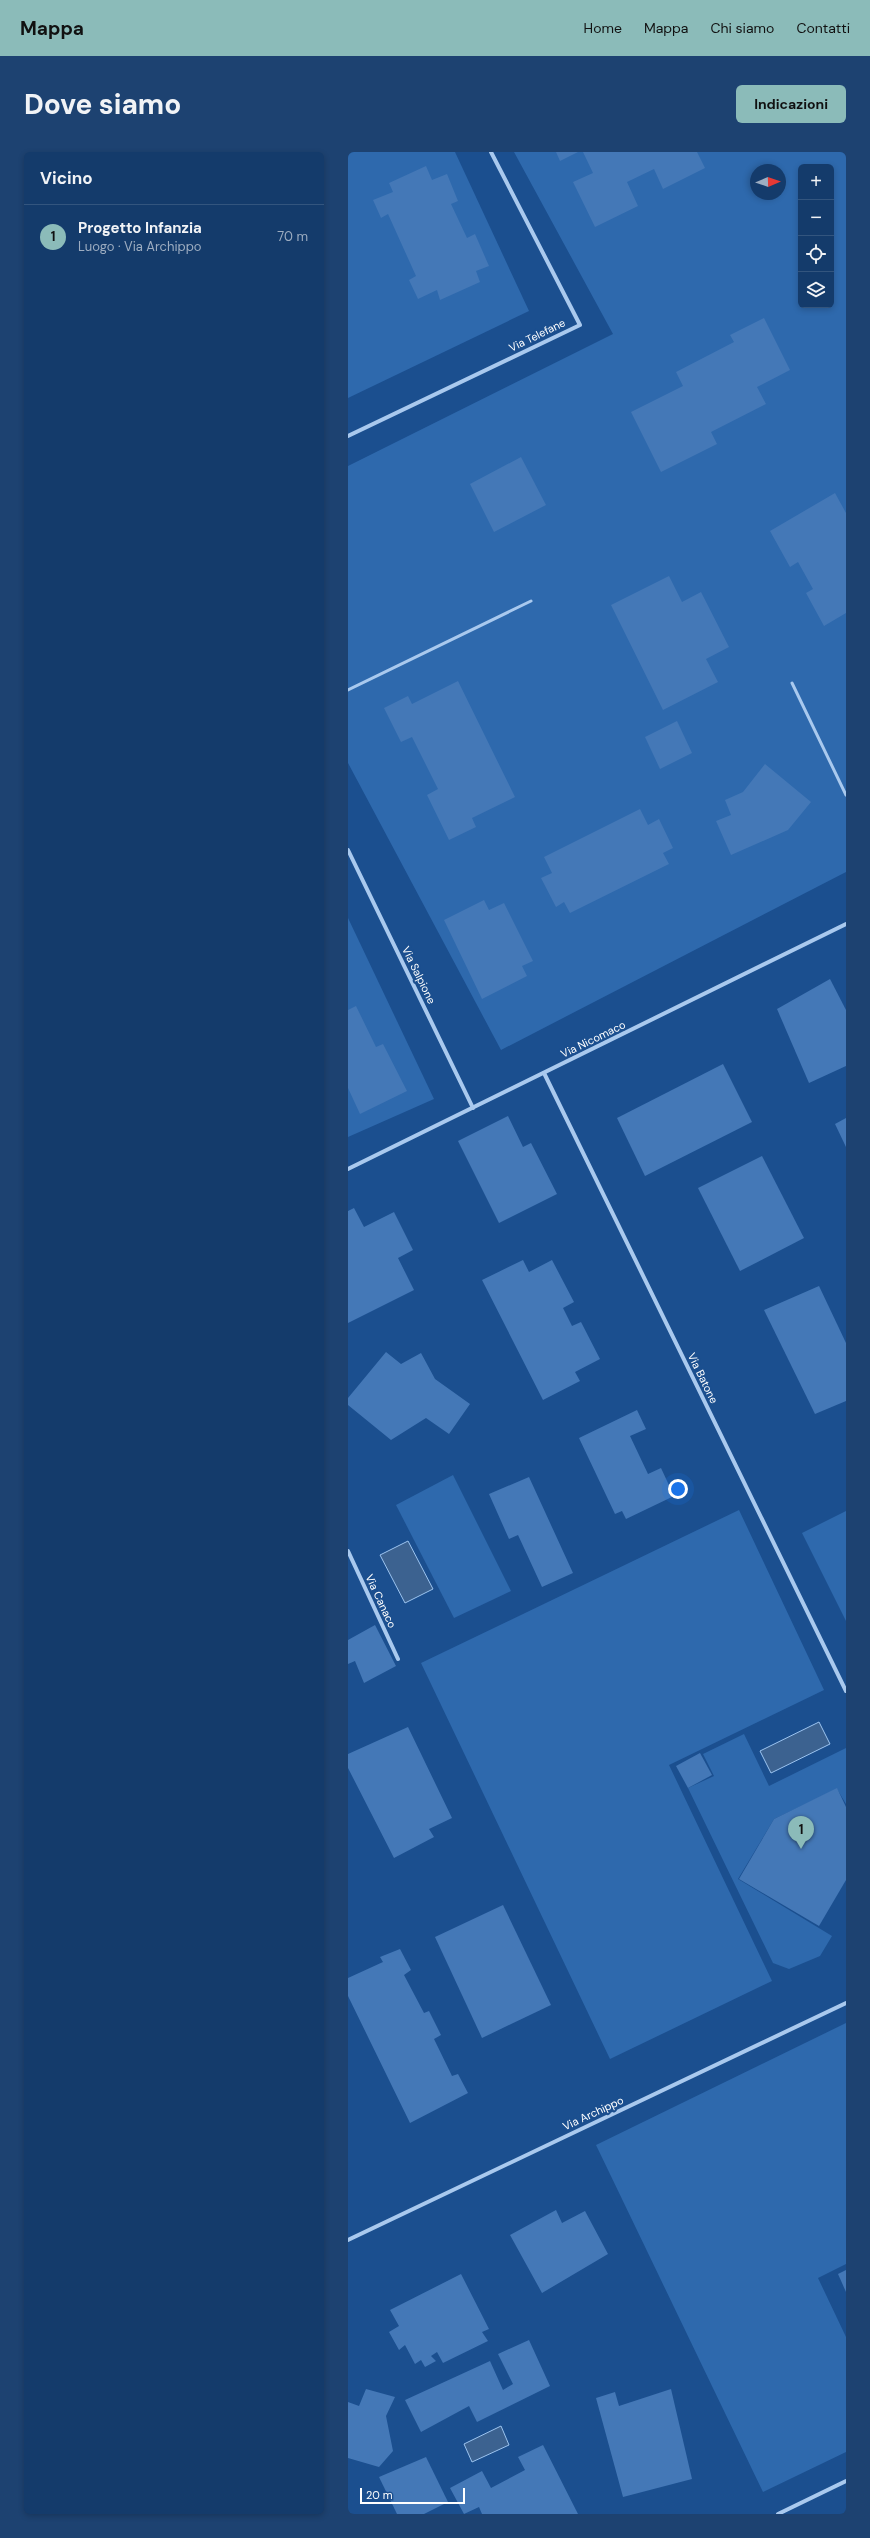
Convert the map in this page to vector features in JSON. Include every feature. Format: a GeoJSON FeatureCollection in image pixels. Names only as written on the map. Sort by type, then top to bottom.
{"type":"FeatureCollection","features":[{"type":"Feature","properties":{"kind":"street","name":"Via Telefane"},"geometry":{"type":"LineString","coordinates":[[348,436],[580,325],[491,152]]}},
{"type":"Feature","properties":{"kind":"street","name":"Via Salpione"},"geometry":{"type":"LineString","coordinates":[[348,850],[473,1108]]}},
{"type":"Feature","properties":{"kind":"street","name":"Via Nicomaco"},"geometry":{"type":"LineString","coordinates":[[348,1169],[846,924]]}},
{"type":"Feature","properties":{"kind":"street","name":"Via Batone"},"geometry":{"type":"LineString","coordinates":[[544,1073],[846,1691]]}},
{"type":"Feature","properties":{"kind":"street","name":"Via Canaco"},"geometry":{"type":"LineString","coordinates":[[348,1551],[398,1658]]}},
{"type":"Feature","properties":{"kind":"street","name":"Via Archippo"},"geometry":{"type":"LineString","coordinates":[[348,2240],[846,2003]]}},
{"type":"Feature","properties":{"kind":"street"},"geometry":{"type":"LineString","coordinates":[[778,2514],[846,2481]]}},
{"type":"Feature","properties":{"kind":"lane"},"geometry":{"type":"LineString","coordinates":[[348,690],[531,601]]}},
{"type":"Feature","properties":{"kind":"lane"},"geometry":{"type":"LineString","coordinates":[[792,683],[846,795]]}},
{"type":"Feature","properties":{"kind":"shaded area"},"geometry":{"type":"Polygon","coordinates":[[[348,152],[455,152],[529,311],[348,398],[348,152]]]}},
{"type":"Feature","properties":{"kind":"shaded area"},"geometry":{"type":"Polygon","coordinates":[[[514,152],[846,152],[846,872],[501,1050],[348,763],[348,466],[613,334],[514,152]]]}},
{"type":"Feature","properties":{"kind":"shaded area"},"geometry":{"type":"Polygon","coordinates":[[[348,918],[434,1099],[348,1137],[348,918]]]}},
{"type":"Feature","properties":{"kind":"shaded area"},"geometry":{"type":"Polygon","coordinates":[[[453,1475],[511,1591],[454,1618],[396,1505],[453,1475]]]}},
{"type":"Feature","properties":{"kind":"shaded area"},"geometry":{"type":"Polygon","coordinates":[[[739,1510],[824,1690],[669,1765],[772,1981],[610,2059],[421,1663],[739,1510]]]}},
{"type":"Feature","properties":{"kind":"shaded area"},"geometry":{"type":"Polygon","coordinates":[[[846,1511],[846,1621],[802,1533],[846,1511]]]}},
{"type":"Feature","properties":{"kind":"shaded area"},"geometry":{"type":"Polygon","coordinates":[[[408,1541],[433,1589],[405,1603],[380,1555],[408,1541]]]}},
{"type":"Feature","properties":{"kind":"shaded area"},"geometry":{"type":"Polygon","coordinates":[[[819,1722],[830,1744],[771,1773],[760,1751],[819,1722]]]}},
{"type":"Feature","properties":{"kind":"shaded area"},"geometry":{"type":"Polygon","coordinates":[[[744,1734],[769,1786],[846,1748],[846,1804],[837,1789],[774,1819],[738,1879],[832,1936],[820,1956],[789,1969],[773,1963],[688,1788],[714,1776],[703,1754],[744,1734]]]}},
{"type":"Feature","properties":{"kind":"shaded area"},"geometry":{"type":"Polygon","coordinates":[[[846,2023],[846,2264],[818,2278],[846,2337],[846,2452],[763,2492],[596,2145],[846,2023]]]}},
{"type":"Feature","properties":{"kind":"shaded area"},"geometry":{"type":"Polygon","coordinates":[[[501,2426],[509,2445],[472,2462],[464,2444],[501,2426]]]}},
{"type":"Feature","properties":{"kind":"building"},"geometry":{"type":"Polygon","coordinates":[[[556,152],[578,152],[560,161],[556,152]]]}},
{"type":"Feature","properties":{"kind":"building"},"geometry":{"type":"Polygon","coordinates":[[[583,152],[697,152],[705,168],[663,189],[654,169],[627,182],[638,206],[595,227],[573,182],[593,173],[583,152]]]}},
{"type":"Feature","properties":{"kind":"building"},"geometry":{"type":"Polygon","coordinates":[[[426,166],[432,180],[447,174],[458,201],[451,204],[467,238],[475,234],[489,266],[476,271],[480,282],[440,300],[437,290],[418,299],[409,280],[416,276],[388,214],[381,218],[373,200],[393,192],[389,183],[426,166]]]}},
{"type":"Feature","properties":{"kind":"building"},"geometry":{"type":"Polygon","coordinates":[[[764,318],[790,370],[757,387],[766,404],[711,432],[717,444],[661,472],[631,412],[683,386],[676,372],[734,342],[730,335],[764,318]]]}},
{"type":"Feature","properties":{"kind":"building"},"geometry":{"type":"Polygon","coordinates":[[[521,457],[546,505],[494,532],[470,484],[521,457]]]}},
{"type":"Feature","properties":{"kind":"building"},"geometry":{"type":"Polygon","coordinates":[[[835,493],[846,513],[846,613],[824,626],[806,593],[813,589],[798,562],[790,567],[770,531],[835,493]]]}},
{"type":"Feature","properties":{"kind":"building"},"geometry":{"type":"Polygon","coordinates":[[[669,576],[682,602],[701,592],[729,647],[706,659],[718,682],[663,710],[611,605],[669,576]]]}},
{"type":"Feature","properties":{"kind":"building"},"geometry":{"type":"Polygon","coordinates":[[[458,681],[515,797],[472,818],[476,827],[449,840],[427,795],[438,789],[412,737],[401,742],[384,708],[408,696],[412,704],[458,681]]]}},
{"type":"Feature","properties":{"kind":"building"},"geometry":{"type":"Polygon","coordinates":[[[677,721],[692,753],[660,769],[645,737],[677,721]]]}},
{"type":"Feature","properties":{"kind":"building"},"geometry":{"type":"Polygon","coordinates":[[[765,764],[811,802],[788,830],[731,855],[716,821],[731,815],[725,800],[743,792],[765,764]]]}},
{"type":"Feature","properties":{"kind":"building"},"geometry":{"type":"Polygon","coordinates":[[[640,809],[648,825],[659,819],[673,848],[663,853],[669,864],[570,913],[564,902],[556,907],[541,878],[552,873],[544,857],[640,809]]]}},
{"type":"Feature","properties":{"kind":"building"},"geometry":{"type":"Polygon","coordinates":[[[484,900],[489,910],[504,903],[533,961],[522,966],[527,976],[482,999],[444,920],[484,900]]]}},
{"type":"Feature","properties":{"kind":"building"},"geometry":{"type":"Polygon","coordinates":[[[830,979],[846,1010],[846,1066],[809,1083],[777,1009],[830,979]]]}},
{"type":"Feature","properties":{"kind":"building"},"geometry":{"type":"Polygon","coordinates":[[[356,1006],[376,1047],[383,1044],[407,1091],[360,1114],[348,1088],[348,1010],[356,1006]]]}},
{"type":"Feature","properties":{"kind":"building"},"geometry":{"type":"Polygon","coordinates":[[[723,1064],[752,1122],[645,1176],[617,1118],[723,1064]]]}},
{"type":"Feature","properties":{"kind":"building"},"geometry":{"type":"Polygon","coordinates":[[[508,1116],[523,1147],[531,1143],[557,1194],[499,1223],[458,1141],[508,1116]]]}},
{"type":"Feature","properties":{"kind":"building"},"geometry":{"type":"Polygon","coordinates":[[[846,1118],[846,1147],[835,1124],[846,1118]]]}},
{"type":"Feature","properties":{"kind":"building"},"geometry":{"type":"Polygon","coordinates":[[[762,1156],[804,1238],[740,1271],[698,1188],[762,1156]]]}},
{"type":"Feature","properties":{"kind":"building"},"geometry":{"type":"Polygon","coordinates":[[[354,1208],[364,1227],[394,1212],[413,1250],[398,1258],[414,1290],[348,1323],[348,1211],[354,1208]]]}},
{"type":"Feature","properties":{"kind":"building"},"geometry":{"type":"Polygon","coordinates":[[[523,1260],[529,1272],[552,1260],[574,1302],[563,1308],[572,1326],[581,1322],[600,1359],[575,1372],[580,1381],[543,1400],[482,1280],[523,1260]]]}},
{"type":"Feature","properties":{"kind":"building"},"geometry":{"type":"Polygon","coordinates":[[[819,1286],[846,1343],[846,1401],[815,1414],[764,1310],[819,1286]]]}},
{"type":"Feature","properties":{"kind":"building"},"geometry":{"type":"Polygon","coordinates":[[[386,1352],[401,1364],[421,1353],[435,1379],[470,1404],[449,1434],[426,1418],[391,1440],[348,1405],[348,1398],[386,1352]]]}},
{"type":"Feature","properties":{"kind":"building"},"geometry":{"type":"Polygon","coordinates":[[[637,1410],[646,1429],[630,1436],[648,1474],[661,1468],[674,1496],[626,1519],[622,1511],[615,1514],[579,1438],[637,1410]]]}},
{"type":"Feature","properties":{"kind":"building"},"geometry":{"type":"Polygon","coordinates":[[[529,1477],[573,1573],[542,1587],[518,1535],[509,1539],[489,1494],[529,1477]]]}},
{"type":"Feature","properties":{"kind":"building"},"geometry":{"type":"Polygon","coordinates":[[[375,1625],[396,1666],[364,1683],[355,1661],[348,1664],[348,1640],[375,1625]]]}},
{"type":"Feature","properties":{"kind":"building"},"geometry":{"type":"Polygon","coordinates":[[[408,1727],[452,1818],[429,1829],[434,1837],[394,1858],[348,1768],[348,1754],[408,1727]]]}},
{"type":"Feature","properties":{"kind":"building"},"geometry":{"type":"Polygon","coordinates":[[[700,1753],[712,1775],[688,1788],[676,1766],[700,1753]]]}},
{"type":"Feature","properties":{"kind":"building"},"geometry":{"type":"Polygon","coordinates":[[[837,1788],[846,1807],[846,1880],[819,1926],[739,1879],[774,1819],[837,1788]]]}},
{"type":"Feature","properties":{"kind":"building"},"geometry":{"type":"Polygon","coordinates":[[[503,1905],[551,2005],[482,2038],[435,1937],[503,1905]]]}},
{"type":"Feature","properties":{"kind":"building"},"geometry":{"type":"Polygon","coordinates":[[[400,1949],[411,1970],[404,1975],[424,2013],[429,2011],[441,2035],[434,2039],[452,2076],[458,2074],[468,2093],[410,2123],[348,1996],[348,1978],[383,1962],[380,1957],[400,1949]]]}},
{"type":"Feature","properties":{"kind":"building"},"geometry":{"type":"Polygon","coordinates":[[[556,2210],[562,2223],[585,2211],[608,2254],[542,2293],[510,2235],[556,2210]]]}},
{"type":"Feature","properties":{"kind":"building"},"geometry":{"type":"Polygon","coordinates":[[[846,2270],[846,2292],[838,2274],[846,2270]]]}},
{"type":"Feature","properties":{"kind":"building"},"geometry":{"type":"Polygon","coordinates":[[[461,2274],[489,2329],[482,2332],[488,2341],[443,2363],[437,2352],[431,2356],[436,2361],[425,2367],[421,2360],[415,2364],[405,2345],[399,2350],[389,2332],[399,2326],[390,2310],[461,2274]]]}},
{"type":"Feature","properties":{"kind":"building"},"geometry":{"type":"Polygon","coordinates":[[[529,2340],[550,2386],[477,2422],[469,2406],[421,2432],[405,2400],[490,2361],[503,2390],[513,2384],[498,2354],[529,2340]]]}},
{"type":"Feature","properties":{"kind":"building"},"geometry":{"type":"Polygon","coordinates":[[[366,2389],[395,2397],[386,2416],[393,2451],[379,2467],[348,2458],[348,2402],[359,2406],[366,2389]]]}},
{"type":"Feature","properties":{"kind":"building"},"geometry":{"type":"Polygon","coordinates":[[[671,2389],[692,2479],[623,2497],[596,2398],[615,2392],[619,2406],[671,2389]]]}},
{"type":"Feature","properties":{"kind":"building"},"geometry":{"type":"Polygon","coordinates":[[[543,2445],[578,2514],[482,2514],[479,2507],[464,2514],[450,2488],[482,2471],[491,2488],[525,2470],[518,2457],[543,2445]]]}},
{"type":"Feature","properties":{"kind":"building"},"geometry":{"type":"Polygon","coordinates":[[[426,2457],[448,2502],[424,2514],[397,2514],[379,2477],[426,2457]]]}},
{"type":"Feature","properties":{"kind":"place","name":"Progetto Infanzia"},"geometry":{"type":"Point","coordinates":[801,1849]}}]}
